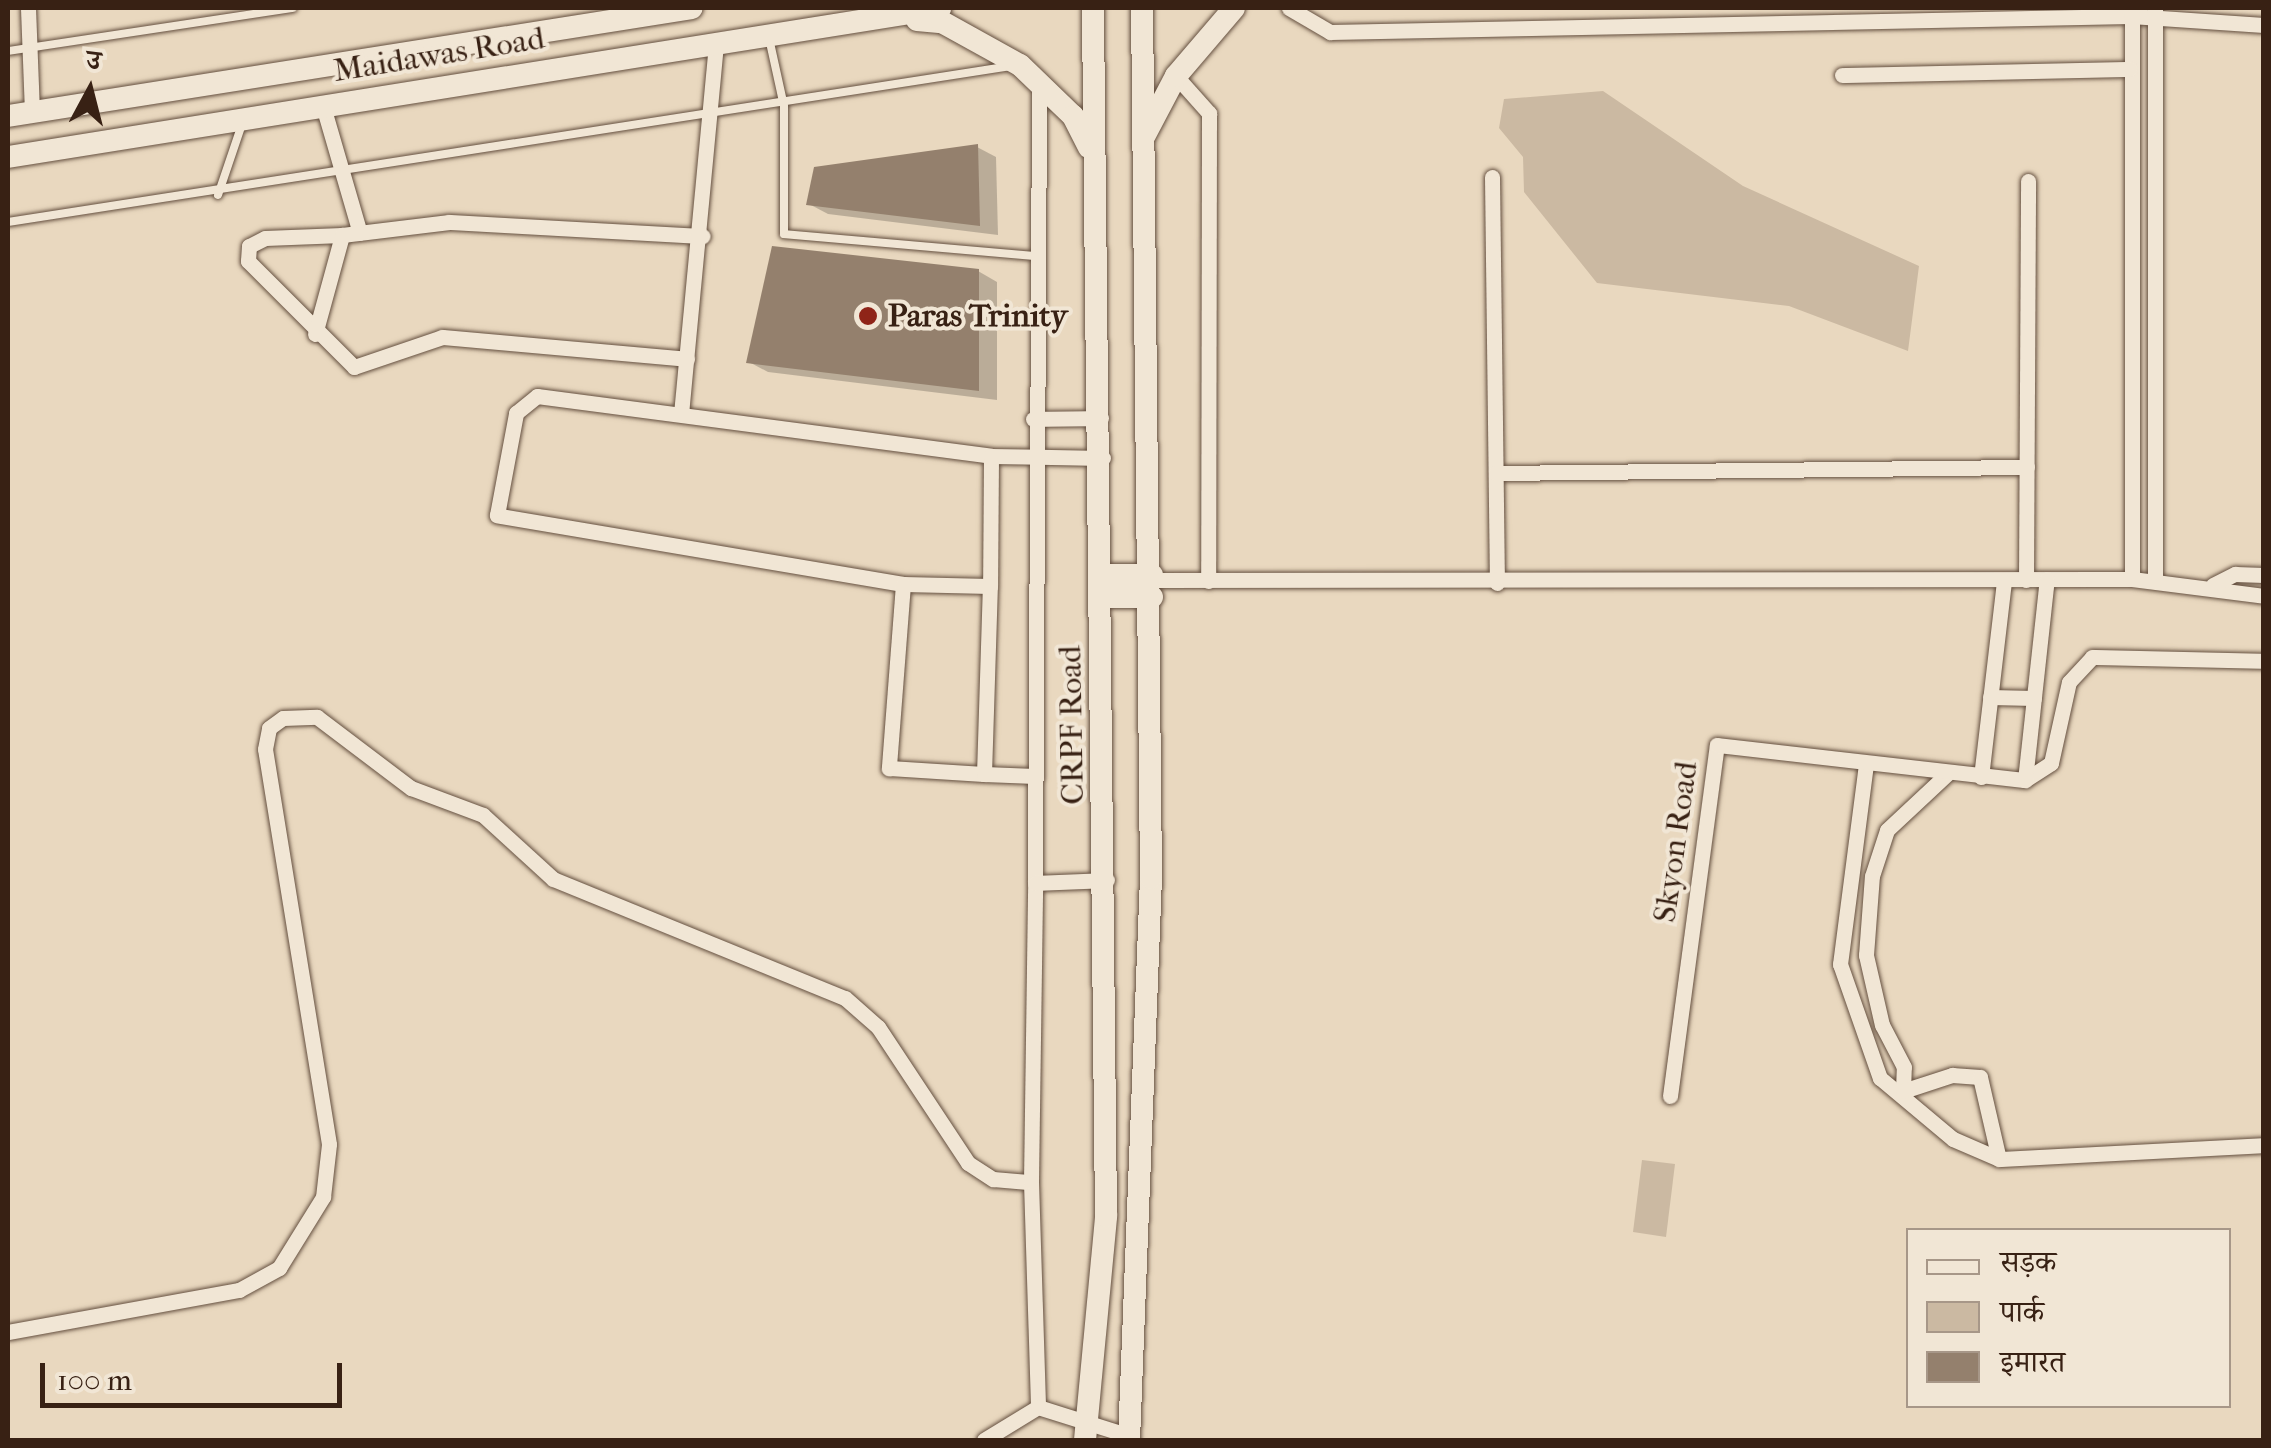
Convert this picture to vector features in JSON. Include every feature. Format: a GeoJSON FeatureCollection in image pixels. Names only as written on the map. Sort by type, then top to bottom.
{"type":"FeatureCollection","features":[{"type":"Feature","properties":{"kind":"street"},"geometry":{"type":"LineString","coordinates":[[28,8],[32,112]]}},
{"type":"Feature","properties":{"kind":"street","name":"Maidawas Road"},"geometry":{"type":"LineString","coordinates":[[8,116],[692,8]]}},
{"type":"Feature","properties":{"kind":"street","name":"Maidawas Road"},"geometry":{"type":"LineString","coordinates":[[8,157],[940,8]]}},
{"type":"Feature","properties":{"kind":"street","name":"CRPF Road"},"geometry":{"type":"LineString","coordinates":[[1086,1429],[1106,1216],[1102,458],[1091,150],[1094,8]]}},
{"type":"Feature","properties":{"kind":"street"},"geometry":{"type":"LineString","coordinates":[[1038,1408],[1086,1429],[1133,1439],[1147,1104],[1152,584],[1141,142],[1142,8]]}},
{"type":"Feature","properties":{"kind":"street"},"geometry":{"type":"LineString","coordinates":[[1141,142],[1176,76],[1234,8]]}},
{"type":"Feature","properties":{"kind":"street"},"geometry":{"type":"LineString","coordinates":[[1289,8],[1330,32],[2132,12],[2264,24]]}},
{"type":"Feature","properties":{"kind":"street"},"geometry":{"type":"LineString","coordinates":[[2132,12],[2127,122],[2132,579]]}},
{"type":"Feature","properties":{"kind":"street"},"geometry":{"type":"LineString","coordinates":[[2154,13],[2155,581]]}},
{"type":"Feature","properties":{"kind":"street"},"geometry":{"type":"LineString","coordinates":[[881,18],[942,22],[1020,65],[1039,82],[1091,150]]}},
{"type":"Feature","properties":{"kind":"street"},"geometry":{"type":"LineString","coordinates":[[680,414],[703,236],[703,120],[716,44]]}},
{"type":"Feature","properties":{"kind":"street"},"geometry":{"type":"LineString","coordinates":[[1842,76],[2130,68]]}},
{"type":"Feature","properties":{"kind":"street"},"geometry":{"type":"LineString","coordinates":[[1176,76],[1209,113],[1208,581]]}},
{"type":"Feature","properties":{"kind":"street"},"geometry":{"type":"LineString","coordinates":[[1038,1408],[1031,1182],[1033,419],[1039,82]]}},
{"type":"Feature","properties":{"kind":"street"},"geometry":{"type":"LineString","coordinates":[[323,106],[360,232]]}},
{"type":"Feature","properties":{"kind":"street"},"geometry":{"type":"LineString","coordinates":[[2127,122],[2152,117]]}},
{"type":"Feature","properties":{"kind":"street"},"geometry":{"type":"LineString","coordinates":[[1492,177],[1498,583]]}},
{"type":"Feature","properties":{"kind":"street"},"geometry":{"type":"LineString","coordinates":[[2026,580],[2028,181]]}},
{"type":"Feature","properties":{"kind":"street"},"geometry":{"type":"LineString","coordinates":[[687,359],[442,336],[354,367],[315,334],[248,261],[249,246],[450,222],[703,236]]}},
{"type":"Feature","properties":{"kind":"street"},"geometry":{"type":"LineString","coordinates":[[315,334],[342,235]]}},
{"type":"Feature","properties":{"kind":"street"},"geometry":{"type":"LineString","coordinates":[[990,586],[903,584],[496,515],[526,398],[680,414],[991,456],[1102,458]]}},
{"type":"Feature","properties":{"kind":"street"},"geometry":{"type":"LineString","coordinates":[[1033,419],[1101,418]]}},
{"type":"Feature","properties":{"kind":"street"},"geometry":{"type":"LineString","coordinates":[[984,774],[991,456]]}},
{"type":"Feature","properties":{"kind":"street"},"geometry":{"type":"LineString","coordinates":[[1496,473],[2027,467]]}},
{"type":"Feature","properties":{"kind":"street"},"geometry":{"type":"LineString","coordinates":[[2213,585],[2235,574],[2264,575]]}},
{"type":"Feature","properties":{"kind":"street"},"geometry":{"type":"LineString","coordinates":[[2025,780],[2047,579]]}},
{"type":"Feature","properties":{"kind":"street"},"geometry":{"type":"LineString","coordinates":[[1103,586],[1208,581],[2132,579],[2213,585],[2264,596]]}},
{"type":"Feature","properties":{"kind":"street"},"geometry":{"type":"LineString","coordinates":[[1981,777],[2004,581]]}},
{"type":"Feature","properties":{"kind":"street"},"geometry":{"type":"LineString","coordinates":[[903,584],[888,768],[1034,776]]}},
{"type":"Feature","properties":{"kind":"street"},"geometry":{"type":"LineString","coordinates":[[2025,780],[2051,763],[2069,682],[2092,657],[2264,660]]}},
{"type":"Feature","properties":{"kind":"street"},"geometry":{"type":"LineString","coordinates":[[1990,697],[2034,698]]}},
{"type":"Feature","properties":{"kind":"street"},"geometry":{"type":"LineString","coordinates":[[8,1332],[239,1290],[278,1268],[324,1197],[326,1124],[264,749],[275,722],[301,714],[411,788],[483,815],[553,879],[845,998],[878,1027],[975,1170],[1031,1182]]}},
{"type":"Feature","properties":{"kind":"street","name":"Skyon Road"},"geometry":{"type":"LineString","coordinates":[[1670,1096],[1717,745],[2025,780]]}},
{"type":"Feature","properties":{"kind":"street"},"geometry":{"type":"LineString","coordinates":[[1866,764],[1840,964],[1860,1041],[1880,1078],[1903,1091],[1953,1139],[1998,1159],[2264,1146]]}},
{"type":"Feature","properties":{"kind":"street"},"geometry":{"type":"LineString","coordinates":[[1903,1091],[1904,1067],[1882,1025],[1866,955],[1872,876],[1887,830],[1948,774]]}},
{"type":"Feature","properties":{"kind":"street"},"geometry":{"type":"LineString","coordinates":[[1034,883],[1107,880]]}},
{"type":"Feature","properties":{"kind":"street"},"geometry":{"type":"LineString","coordinates":[[1903,1091],[1952,1075],[1980,1077],[1998,1159]]}},
{"type":"Feature","properties":{"kind":"street"},"geometry":{"type":"LineString","coordinates":[[984,1440],[1038,1408]]}},
{"type":"Feature","properties":{"kind":"lane"},"geometry":{"type":"LineString","coordinates":[[8,51],[293,8]]}},
{"type":"Feature","properties":{"kind":"lane"},"geometry":{"type":"LineString","coordinates":[[768,35],[784,106],[784,234],[1036,256]]}},
{"type":"Feature","properties":{"kind":"lane"},"geometry":{"type":"LineString","coordinates":[[8,222],[218,196],[342,171],[703,120],[1020,65]]}},
{"type":"Feature","properties":{"kind":"lane"},"geometry":{"type":"LineString","coordinates":[[218,196],[243,119]]}},
{"type":"Feature","properties":{"kind":"green space"},"geometry":{"type":"Polygon","coordinates":[[[1603,91],[1743,186],[1919,266],[1908,351],[1789,306],[1597,283],[1524,192],[1523,157],[1499,128],[1504,99],[1603,91]]]}},
{"type":"Feature","properties":{"kind":"green space"},"geometry":{"type":"Polygon","coordinates":[[[1642,1160],[1675,1164],[1666,1237],[1633,1232],[1642,1160]]]}},
{"type":"Feature","properties":{"kind":"building","name":"Paras Trinity"},"geometry":{"type":"Polygon","coordinates":[[[978,144],[980,226],[806,205],[814,167],[978,144]]]}},
{"type":"Feature","properties":{"kind":"building","name":"Paras Trinity"},"geometry":{"type":"Polygon","coordinates":[[[772,246],[979,269],[979,391],[746,363],[772,246]]]}},
{"type":"Feature","properties":{"kind":"place","name":"Paras Trinity"},"geometry":{"type":"Point","coordinates":[868,316]}}]}
